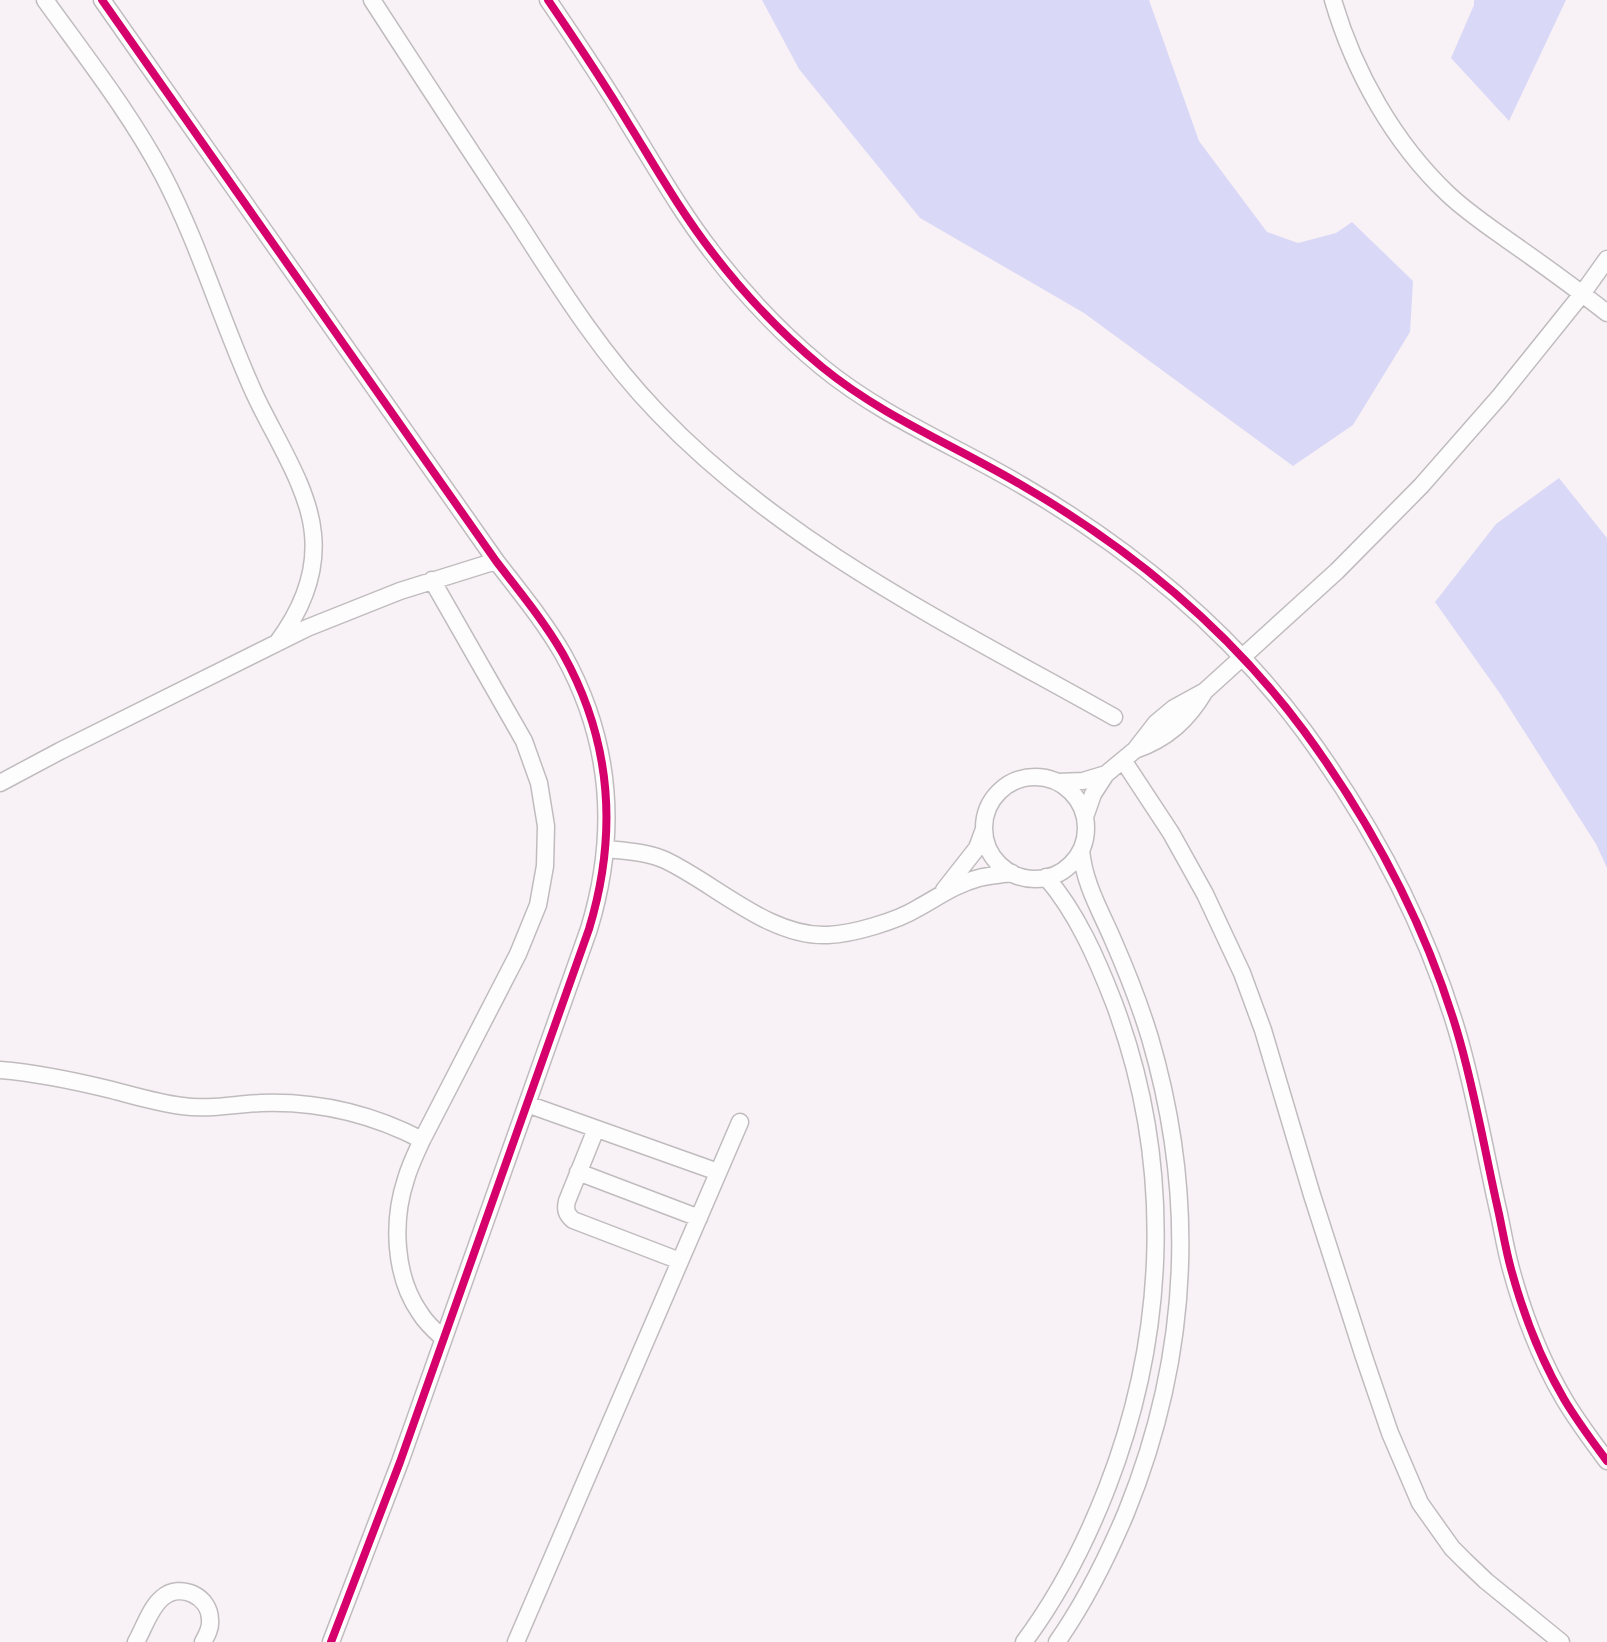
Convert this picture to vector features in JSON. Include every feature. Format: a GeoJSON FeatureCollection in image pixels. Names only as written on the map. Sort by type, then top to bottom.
{"type":"FeatureCollection","features":[{"type":"Feature","properties":{"kind":"street"},"geometry":{"type":"LineString","coordinates":[[45,0],[130,119],[164,176],[191,236],[234,347],[307,504],[314,536],[314,555],[311,573],[299,609],[277,642]]}},
{"type":"Feature","properties":{"kind":"street"},"geometry":{"type":"LineString","coordinates":[[102,0],[496,561],[547,628],[566,659],[584,697],[592,720],[603,768],[607,812],[606,849],[601,885],[589,929],[374,1533],[331,1642]]}},
{"type":"Feature","properties":{"kind":"street"},"geometry":{"type":"LineString","coordinates":[[372,0],[587,328],[634,386],[683,438],[746,493],[819,546],[902,598],[1114,717]]}},
{"type":"Feature","properties":{"kind":"street"},"geometry":{"type":"LineString","coordinates":[[548,0],[584,52],[672,194],[707,245],[784,334],[825,369],[890,415],[1027,488],[1114,546],[1181,598],[1242,657],[1300,726],[1335,776],[1377,846],[1414,918],[1442,986],[1470,1077],[1510,1267],[1522,1303],[1545,1361],[1563,1398],[1607,1461]]}},
{"type":"Feature","properties":{"kind":"street"},"geometry":{"type":"LineString","coordinates":[[1333,0],[1351,53],[1378,104],[1396,132],[1430,176],[1449,196],[1607,313]]}},
{"type":"Feature","properties":{"kind":"street"},"geometry":{"type":"LineString","coordinates":[[1085,817],[1093,794],[1106,774],[1129,755],[1148,731],[1184,701],[1204,691],[1242,657],[1337,571],[1421,486],[1500,396],[1582,294],[1607,258]]}},
{"type":"Feature","properties":{"kind":"street"},"geometry":{"type":"LineString","coordinates":[[0,783],[60,750],[277,642],[369,603],[432,580],[496,561]]}},
{"type":"Feature","properties":{"kind":"street"},"geometry":{"type":"LineString","coordinates":[[432,580],[524,741],[539,783],[544,812],[546,846],[542,886],[530,927],[518,954],[422,1140],[411,1164],[401,1196],[398,1230],[405,1281],[414,1303],[427,1323],[444,1338]]}},
{"type":"Feature","properties":{"kind":"street"},"geometry":{"type":"LineString","coordinates":[[1129,755],[1205,894],[1242,973],[1263,1030],[1312,1194],[1364,1357],[1390,1433],[1420,1503],[1452,1548],[1465,1561],[1501,1594],[1561,1642]]}},
{"type":"Feature","properties":{"kind":"street"},"geometry":{"type":"LineString","coordinates":[[1058,782],[1083,781],[1106,774]]}},
{"type":"Feature","properties":{"kind":"street"},"geometry":{"type":"LineString","coordinates":[[941,893],[977,848],[986,816],[996,795],[1014,781],[1036,776],[1048,778],[1068,788],[1082,806],[1085,817],[1085,840],[1075,860],[1057,874],[1046,877],[1023,877],[1012,873],[995,859],[985,838],[984,827]]}},
{"type":"Feature","properties":{"kind":"street"},"geometry":{"type":"LineString","coordinates":[[606,849],[640,852],[663,859],[690,873],[770,923],[800,933],[828,935],[858,930],[892,919],[917,909],[941,893],[979,878],[1012,873]]}},
{"type":"Feature","properties":{"kind":"street"},"geometry":{"type":"LineString","coordinates":[[1057,1642],[1101,1568],[1144,1464],[1164,1396],[1171,1364],[1176,1332],[1180,1270],[1180,1212],[1176,1159],[1162,1082],[1148,1031],[1132,985],[1087,883],[1081,850]]}},
{"type":"Feature","properties":{"kind":"street"},"geometry":{"type":"LineString","coordinates":[[1024,1642],[1050,1604],[1070,1569],[1097,1514],[1113,1474],[1129,1427],[1145,1359],[1156,1270],[1155,1208],[1148,1141],[1139,1088],[1128,1044],[1110,993],[1074,915],[1046,877]]}},
{"type":"Feature","properties":{"kind":"street"},"geometry":{"type":"LineString","coordinates":[[0,1070],[59,1078],[181,1106],[211,1108],[239,1104],[287,1103],[333,1108],[380,1120],[422,1140]]}},
{"type":"Feature","properties":{"kind":"street"},"geometry":{"type":"LineString","coordinates":[[527,1104],[718,1172]]}},
{"type":"Feature","properties":{"kind":"street"},"geometry":{"type":"LineString","coordinates":[[516,1642],[740,1122]]}},
{"type":"Feature","properties":{"kind":"street"},"geometry":{"type":"LineString","coordinates":[[596,1129],[566,1207],[568,1216],[572,1220],[680,1261]]}},
{"type":"Feature","properties":{"kind":"street"},"geometry":{"type":"LineString","coordinates":[[578,1172],[699,1218]]}},
{"type":"Feature","properties":{"kind":"street"},"geometry":{"type":"LineString","coordinates":[[136,1642],[155,1606],[161,1599],[176,1591],[185,1591],[201,1598],[210,1613],[211,1622],[203,1642]]}},
{"type":"Feature","properties":{"kind":"water"},"geometry":{"type":"Polygon","coordinates":[[[762,0],[1149,0],[1199,141],[1267,232],[1298,243],[1336,233],[1352,222],[1413,281],[1410,332],[1353,425],[1293,466],[1084,313],[920,218],[799,69],[762,0]]]}},
{"type":"Feature","properties":{"kind":"water"},"geometry":{"type":"Polygon","coordinates":[[[1474,0],[1566,0],[1509,121],[1451,58],[1474,5],[1474,0]]]}},
{"type":"Feature","properties":{"kind":"water"},"geometry":{"type":"Polygon","coordinates":[[[1559,478],[1607,538],[1607,868],[1596,844],[1501,695],[1435,602],[1496,524],[1559,478]]]}},
{"type":"Feature","properties":{"kind":"cycle path"},"geometry":{"type":"LineString","coordinates":[[102,0],[496,561],[556,642],[579,687],[592,721],[605,789],[604,858],[598,894],[589,929],[400,1462],[331,1642]]}},
{"type":"Feature","properties":{"kind":"cycle path"},"geometry":{"type":"LineString","coordinates":[[548,0],[701,237],[724,268],[778,327],[845,385],[895,416],[1023,486],[1102,537],[1140,565],[1211,626],[1244,659],[1304,731],[1328,765],[1373,837],[1412,913],[1429,952],[1457,1031],[1475,1099],[1508,1255],[1527,1319],[1540,1352],[1564,1399],[1607,1461]]}}]}
